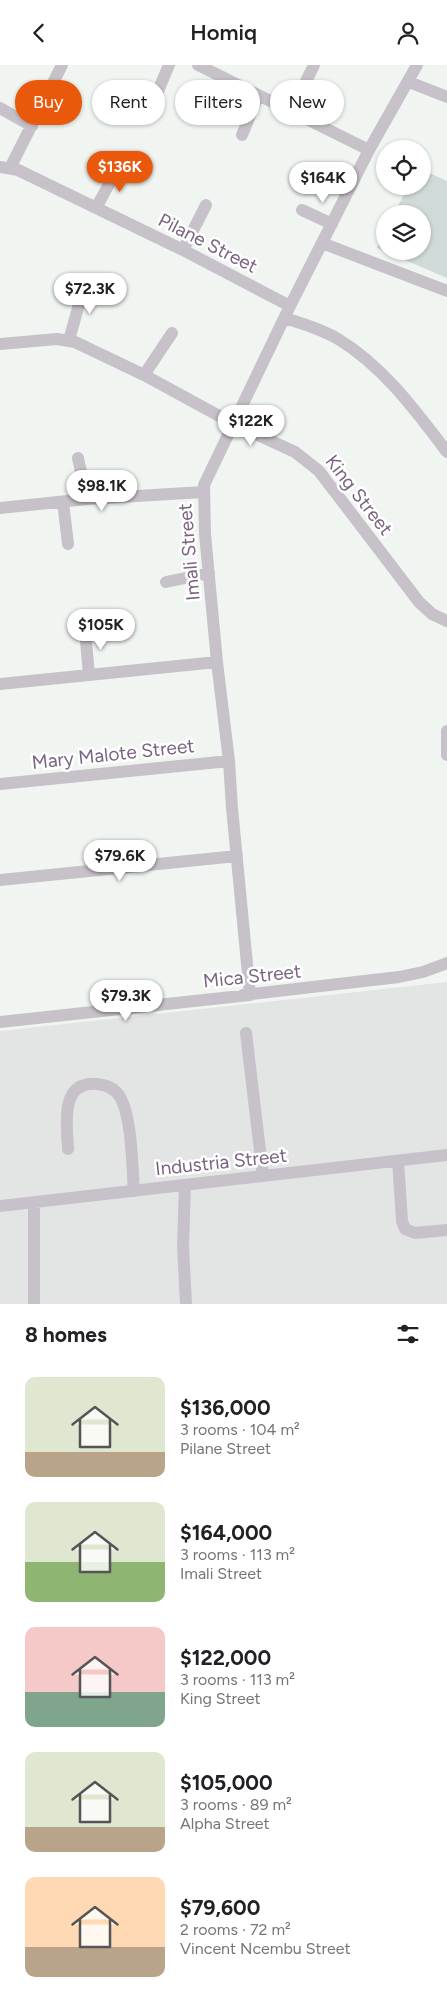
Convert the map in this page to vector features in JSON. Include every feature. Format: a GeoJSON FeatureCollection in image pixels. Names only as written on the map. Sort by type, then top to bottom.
{"type":"FeatureCollection","features":[{"type":"Feature","properties":{"kind":"street"},"geometry":{"type":"LineString","coordinates":[[5,167],[32,126],[62,65]]}},
{"type":"Feature","properties":{"kind":"street"},"geometry":{"type":"LineString","coordinates":[[163,80],[169,65]]}},
{"type":"Feature","properties":{"kind":"street"},"geometry":{"type":"LineString","coordinates":[[198,65],[227,80]]}},
{"type":"Feature","properties":{"kind":"street"},"geometry":{"type":"LineString","coordinates":[[307,80],[314,65]]}},
{"type":"Feature","properties":{"kind":"street","name":"Imali Street"},"geometry":{"type":"LineString","coordinates":[[250,995],[229,761],[217,662],[203,492],[207,477],[287,312],[369,150],[417,65]]}},
{"type":"Feature","properties":{"kind":"street"},"geometry":{"type":"LineString","coordinates":[[409,82],[447,97]]}},
{"type":"Feature","properties":{"kind":"street"},"geometry":{"type":"LineString","coordinates":[[0,108],[32,126]]}},
{"type":"Feature","properties":{"kind":"street"},"geometry":{"type":"LineString","coordinates":[[242,135],[246,125]]}},
{"type":"Feature","properties":{"kind":"street"},"geometry":{"type":"LineString","coordinates":[[318,125],[369,150]]}},
{"type":"Feature","properties":{"kind":"street"},"geometry":{"type":"LineString","coordinates":[[96,208],[120,164]]}},
{"type":"Feature","properties":{"kind":"street","name":"Pilane Street"},"geometry":{"type":"LineString","coordinates":[[5,167],[18,169],[182,250],[287,312],[338,338],[364,358],[401,394],[447,452]]}},
{"type":"Feature","properties":{"kind":"street"},"geometry":{"type":"LineString","coordinates":[[182,250],[206,205]]}},
{"type":"Feature","properties":{"kind":"street"},"geometry":{"type":"LineString","coordinates":[[302,210],[332,224]]}},
{"type":"Feature","properties":{"kind":"street"},"geometry":{"type":"LineString","coordinates":[[322,243],[447,291]]}},
{"type":"Feature","properties":{"kind":"street"},"geometry":{"type":"LineString","coordinates":[[69,340],[85,283]]}},
{"type":"Feature","properties":{"kind":"street"},"geometry":{"type":"LineString","coordinates":[[144,375],[172,333]]}},
{"type":"Feature","properties":{"kind":"street","name":"King Street"},"geometry":{"type":"LineString","coordinates":[[0,344],[57,339],[69,340],[144,375],[234,424],[295,452],[312,464],[419,602],[432,614],[447,621]]}},
{"type":"Feature","properties":{"kind":"street"},"geometry":{"type":"LineString","coordinates":[[78,458],[87,499]]}},
{"type":"Feature","properties":{"kind":"street"},"geometry":{"type":"LineString","coordinates":[[0,508],[87,499],[203,492]]}},
{"type":"Feature","properties":{"kind":"street"},"geometry":{"type":"LineString","coordinates":[[63,502],[68,545]]}},
{"type":"Feature","properties":{"kind":"street"},"geometry":{"type":"LineString","coordinates":[[166,582],[209,573]]}},
{"type":"Feature","properties":{"kind":"street"},"geometry":{"type":"LineString","coordinates":[[85,630],[89,675]]}},
{"type":"Feature","properties":{"kind":"street"},"geometry":{"type":"LineString","coordinates":[[0,683],[217,662]]}},
{"type":"Feature","properties":{"kind":"street"},"geometry":{"type":"LineString","coordinates":[[447,731],[447,755]]}},
{"type":"Feature","properties":{"kind":"street","name":"Mary Malote Street"},"geometry":{"type":"LineString","coordinates":[[0,784],[229,761]]}},
{"type":"Feature","properties":{"kind":"street"},"geometry":{"type":"LineString","coordinates":[[0,880],[237,856]]}},
{"type":"Feature","properties":{"kind":"street","name":"Mica Street"},"geometry":{"type":"LineString","coordinates":[[0,1022],[399,977],[423,972],[447,963]]}},
{"type":"Feature","properties":{"kind":"street"},"geometry":{"type":"LineString","coordinates":[[246,1033],[263,1176]]}},
{"type":"Feature","properties":{"kind":"street"},"geometry":{"type":"LineString","coordinates":[[68,1149],[67,1106],[73,1094],[87,1084],[98,1084],[112,1088],[120,1097],[125,1111],[134,1191]]}},
{"type":"Feature","properties":{"kind":"street","name":"Industria Street"},"geometry":{"type":"LineString","coordinates":[[0,1205],[447,1155]]}},
{"type":"Feature","properties":{"kind":"street"},"geometry":{"type":"LineString","coordinates":[[398,1161],[402,1221],[405,1229],[415,1233],[447,1230]]}},
{"type":"Feature","properties":{"kind":"street"},"geometry":{"type":"LineString","coordinates":[[185,1185],[183,1246],[186,1304]]}},
{"type":"Feature","properties":{"kind":"street"},"geometry":{"type":"LineString","coordinates":[[34,1202],[34,1304]]}},
{"type":"Feature","properties":{"kind":"shaded area"},"geometry":{"type":"Polygon","coordinates":[[[431,174],[447,181],[447,278],[405,260],[431,260],[431,205],[398,205],[404,195],[431,195],[431,174]]]}},
{"type":"Feature","properties":{"kind":"shaded area"},"geometry":{"type":"Polygon","coordinates":[[[447,982],[447,1304],[0,1304],[0,1031],[447,982]]]}}]}
